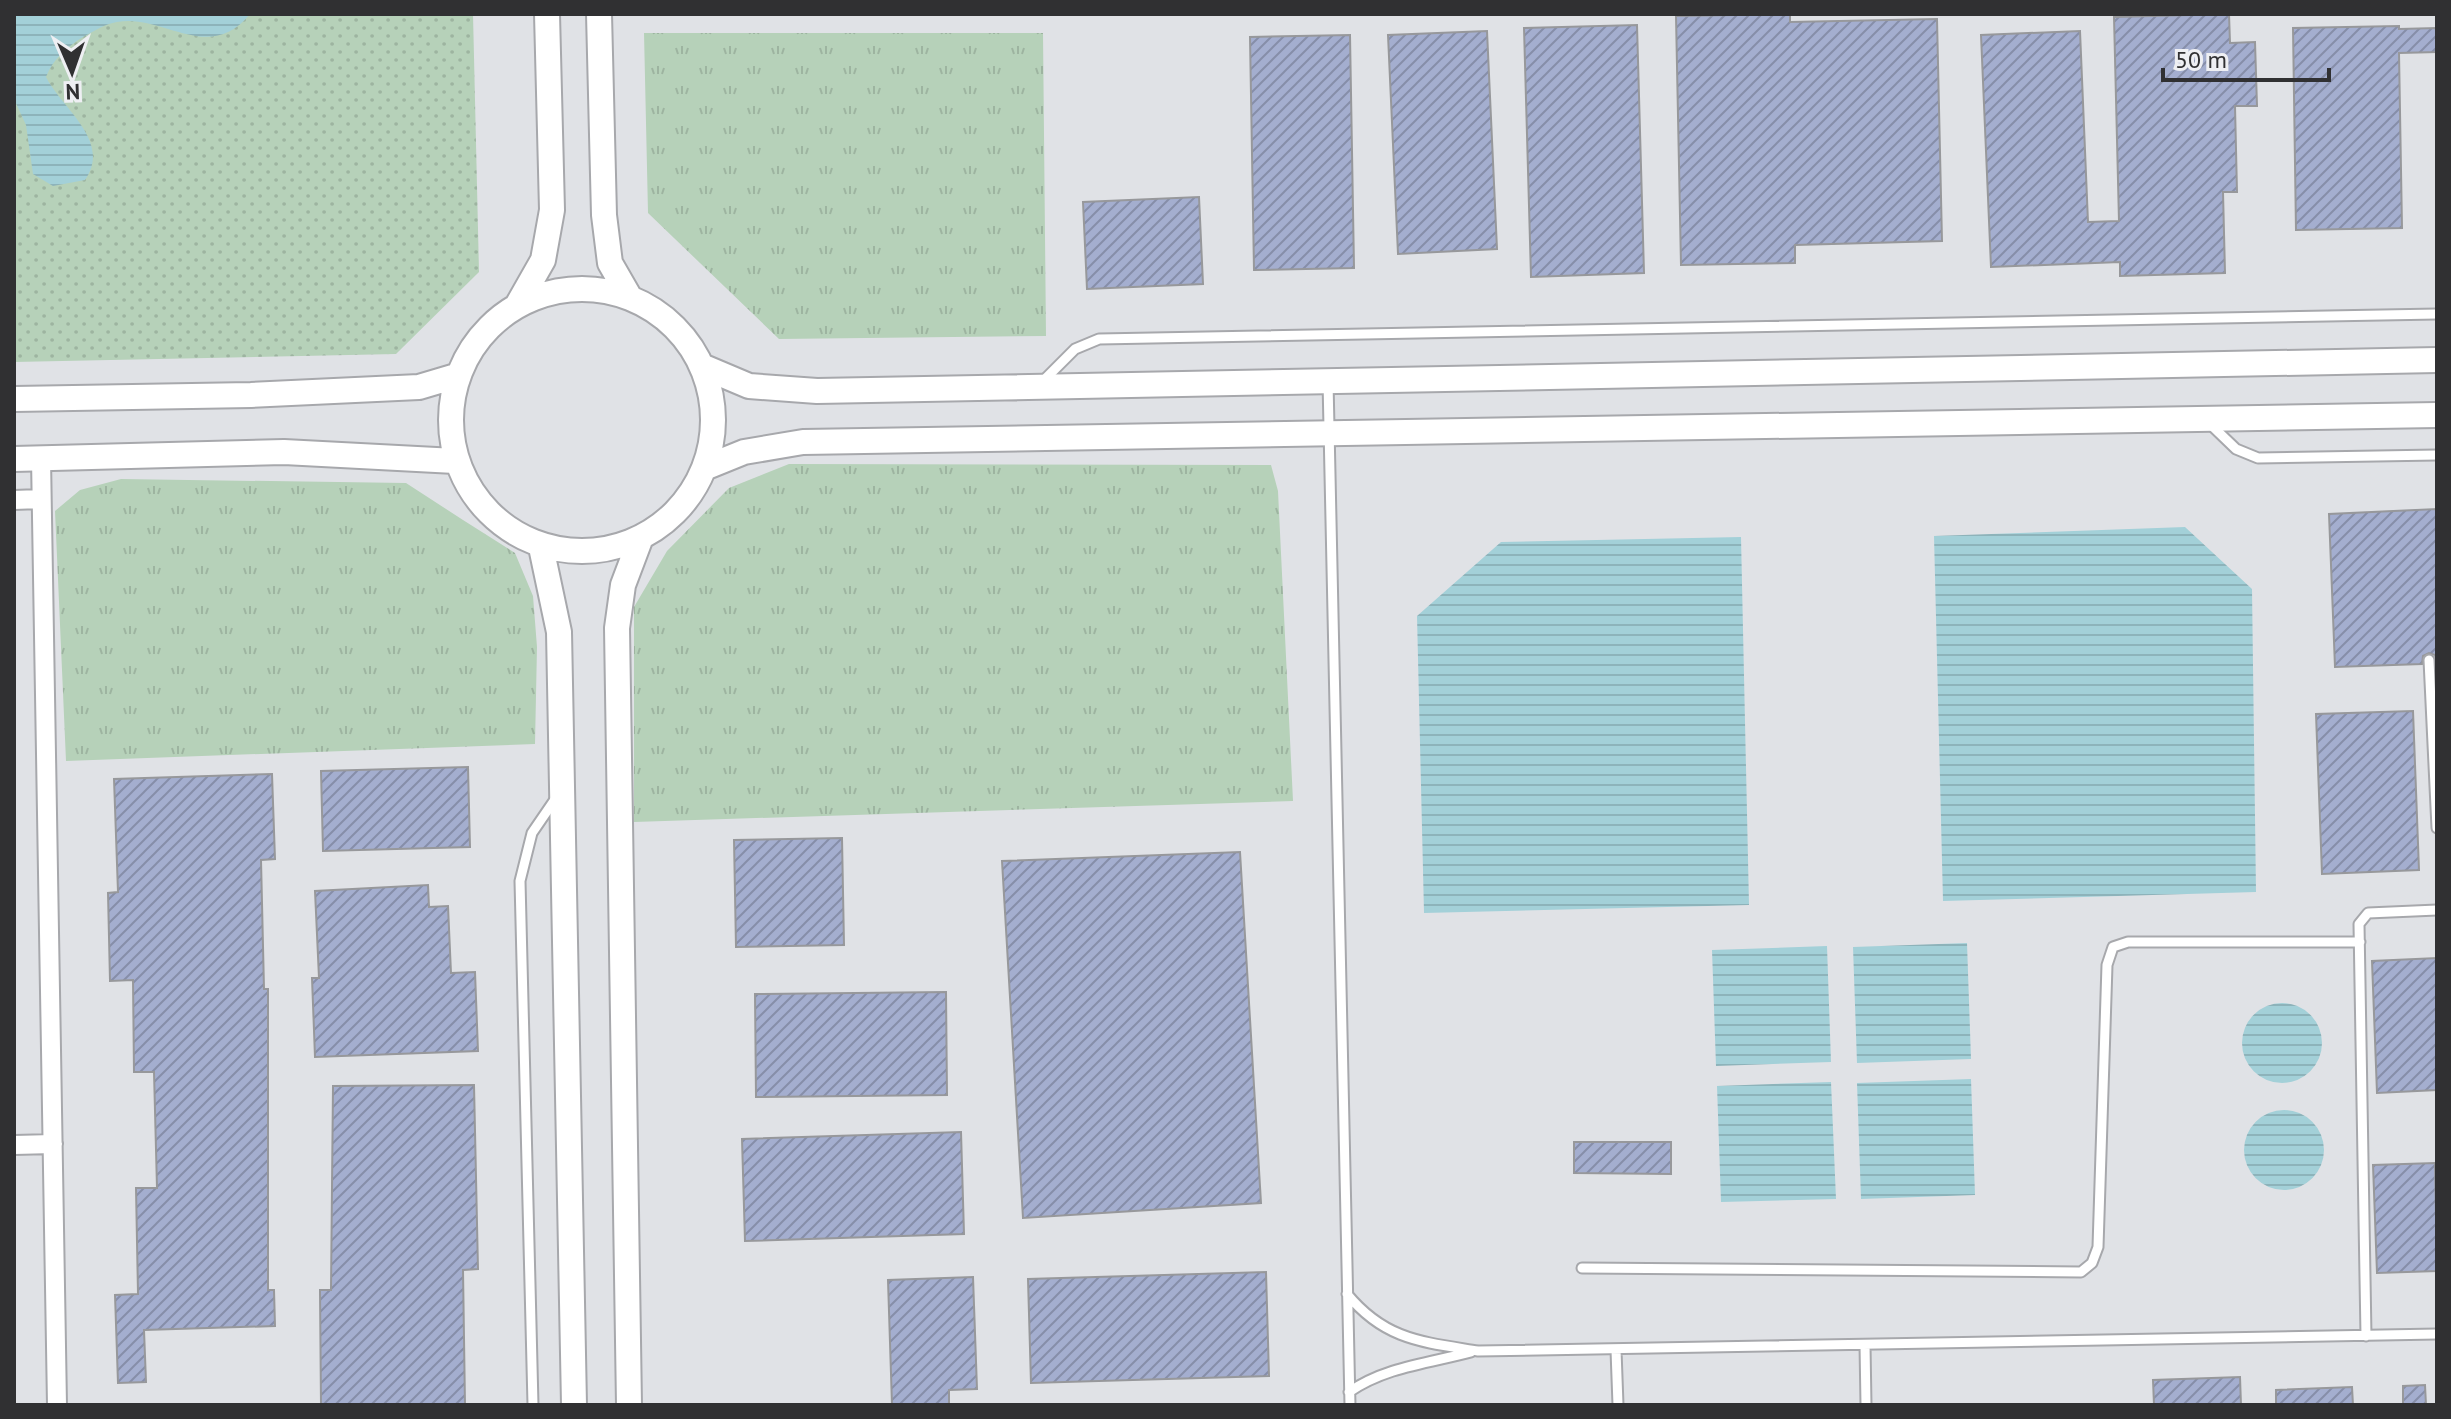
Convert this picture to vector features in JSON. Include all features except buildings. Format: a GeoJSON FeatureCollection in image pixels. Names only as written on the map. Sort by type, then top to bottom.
{"type":"FeatureCollection","features":[{"type":"Feature","properties":{"kind":"street"},"geometry":{"type":"LineString","coordinates":[[518,304],[543,260],[552,210],[547,14]]}},
{"type":"Feature","properties":{"kind":"street"},"geometry":{"type":"LineString","coordinates":[[599,14],[604,215],[610,263],[629,296]]}},
{"type":"Feature","properties":{"kind":"street"},"geometry":{"type":"LineString","coordinates":[[572,288],[629,296],[669,321],[686,337],[704,367],[716,417],[707,467],[680,510],[640,540],[591,553],[541,547],[488,514],[455,461],[449,418],[456,376],[480,334],[518,304],[572,288]]}},
{"type":"Feature","properties":{"kind":"street"},"geometry":{"type":"LineString","coordinates":[[704,367],[749,386],[817,391],[2437,360]]}},
{"type":"Feature","properties":{"kind":"street"},"geometry":{"type":"LineString","coordinates":[[14,399],[419,387],[456,376]]}},
{"type":"Feature","properties":{"kind":"street"},"geometry":{"type":"LineString","coordinates":[[707,467],[744,452],[803,442],[2437,415]]}},
{"type":"Feature","properties":{"kind":"street"},"geometry":{"type":"LineString","coordinates":[[14,459],[284,452],[455,461]]}},
{"type":"Feature","properties":{"kind":"street"},"geometry":{"type":"LineString","coordinates":[[41,458],[57,1405]]}},
{"type":"Feature","properties":{"kind":"street"},"geometry":{"type":"LineString","coordinates":[[14,500],[40,499]]}},
{"type":"Feature","properties":{"kind":"street"},"geometry":{"type":"LineString","coordinates":[[629,1405],[617,628],[623,585],[640,540]]}},
{"type":"Feature","properties":{"kind":"street"},"geometry":{"type":"LineString","coordinates":[[541,547],[559,632],[574,1405]]}},
{"type":"Feature","properties":{"kind":"street"},"geometry":{"type":"LineString","coordinates":[[14,1145],[53,1144]]}},
{"type":"Feature","properties":{"kind":"lane"},"geometry":{"type":"LineString","coordinates":[[1037,387],[1075,349],[1099,339],[2437,314]]}},
{"type":"Feature","properties":{"kind":"lane"},"geometry":{"type":"LineString","coordinates":[[1328,381],[1350,1405]]}},
{"type":"Feature","properties":{"kind":"lane"},"geometry":{"type":"LineString","coordinates":[[2204,419],[2236,449],[2258,458],[2437,455]]}},
{"type":"Feature","properties":{"kind":"lane"},"geometry":{"type":"LineString","coordinates":[[2429,660],[2437,828]]}},
{"type":"Feature","properties":{"kind":"lane"},"geometry":{"type":"LineString","coordinates":[[533,1405],[520,881],[532,833],[562,791]]}},
{"type":"Feature","properties":{"kind":"lane"},"geometry":{"type":"LineString","coordinates":[[2366,1336],[2359,924],[2368,913],[2437,910]]}},
{"type":"Feature","properties":{"kind":"lane"},"geometry":{"type":"LineString","coordinates":[[1582,1268],[2081,1272],[2092,1263],[2098,1247],[2107,965],[2113,947],[2128,942],[2360,942]]}},
{"type":"Feature","properties":{"kind":"lane"},"geometry":{"type":"LineString","coordinates":[[1347,1294],[1362,1313],[1400,1337],[1478,1351],[2437,1334]]}},
{"type":"Feature","properties":{"kind":"lane"},"geometry":{"type":"LineString","coordinates":[[1865,1345],[1866,1405]]}},
{"type":"Feature","properties":{"kind":"lane"},"geometry":{"type":"LineString","coordinates":[[1616,1350],[1618,1405]]}},
{"type":"Feature","properties":{"kind":"lane"},"geometry":{"type":"LineString","coordinates":[[1349,1392],[1368,1379],[1396,1370],[1478,1351]]}},
{"type":"Feature","properties":{"kind":"green space"},"geometry":{"type":"Polygon","coordinates":[[[14,14],[473,14],[479,272],[396,354],[14,362],[14,14]]]}},
{"type":"Feature","properties":{"kind":"green space"},"geometry":{"type":"Polygon","coordinates":[[[644,33],[1043,33],[1046,336],[779,339],[648,213],[644,33]]]}},
{"type":"Feature","properties":{"kind":"green space"},"geometry":{"type":"Polygon","coordinates":[[[789,464],[1271,465],[1278,491],[1293,801],[634,822],[634,607],[667,551],[729,488],[789,464]]]}},
{"type":"Feature","properties":{"kind":"green space"},"geometry":{"type":"Polygon","coordinates":[[[121,479],[406,483],[515,553],[533,596],[537,647],[535,744],[66,761],[55,511],[80,490],[121,479]]]}},
{"type":"Feature","properties":{"kind":"water"},"geometry":{"type":"Polygon","coordinates":[[[14,14],[250,14],[234,29],[218,36],[202,37],[134,21],[117,22],[95,30],[66,49],[46,77],[89,139],[93,152],[92,166],[85,180],[53,186],[33,174],[26,125],[14,99],[14,14]]]}},
{"type":"Feature","properties":{"kind":"water"},"geometry":{"type":"Polygon","coordinates":[[[2185,527],[2252,589],[2256,892],[1943,901],[1934,536],[2185,527]]]}},
{"type":"Feature","properties":{"kind":"water"},"geometry":{"type":"Polygon","coordinates":[[[1741,537],[1749,905],[1424,913],[1417,616],[1501,542],[1741,537]]]}},
{"type":"Feature","properties":{"kind":"water"},"geometry":{"type":"Polygon","coordinates":[[[1967,943],[1971,1059],[1857,1063],[1853,947],[1967,943]]]}},
{"type":"Feature","properties":{"kind":"water"},"geometry":{"type":"Polygon","coordinates":[[[1827,946],[1831,1062],[1716,1066],[1712,950],[1827,946]]]}},
{"type":"Feature","properties":{"kind":"water"},"geometry":{"type":"Polygon","coordinates":[[[2282,1003],[2297,1006],[2310,1015],[2319,1028],[2322,1043],[2319,1058],[2310,1071],[2297,1080],[2282,1083],[2267,1080],[2254,1071],[2245,1058],[2242,1043],[2245,1028],[2254,1015],[2267,1006],[2282,1003]]]}},
{"type":"Feature","properties":{"kind":"water"},"geometry":{"type":"Polygon","coordinates":[[[1971,1079],[1975,1195],[1861,1199],[1857,1083],[1971,1079]]]}},
{"type":"Feature","properties":{"kind":"water"},"geometry":{"type":"Polygon","coordinates":[[[1831,1082],[1836,1199],[1721,1202],[1717,1086],[1831,1082]]]}},
{"type":"Feature","properties":{"kind":"water"},"geometry":{"type":"Polygon","coordinates":[[[2284,1110],[2299,1113],[2312,1122],[2321,1135],[2324,1150],[2321,1165],[2312,1178],[2299,1187],[2284,1190],[2269,1187],[2256,1178],[2247,1165],[2244,1150],[2247,1135],[2256,1122],[2269,1113],[2284,1110]]]}}]}
